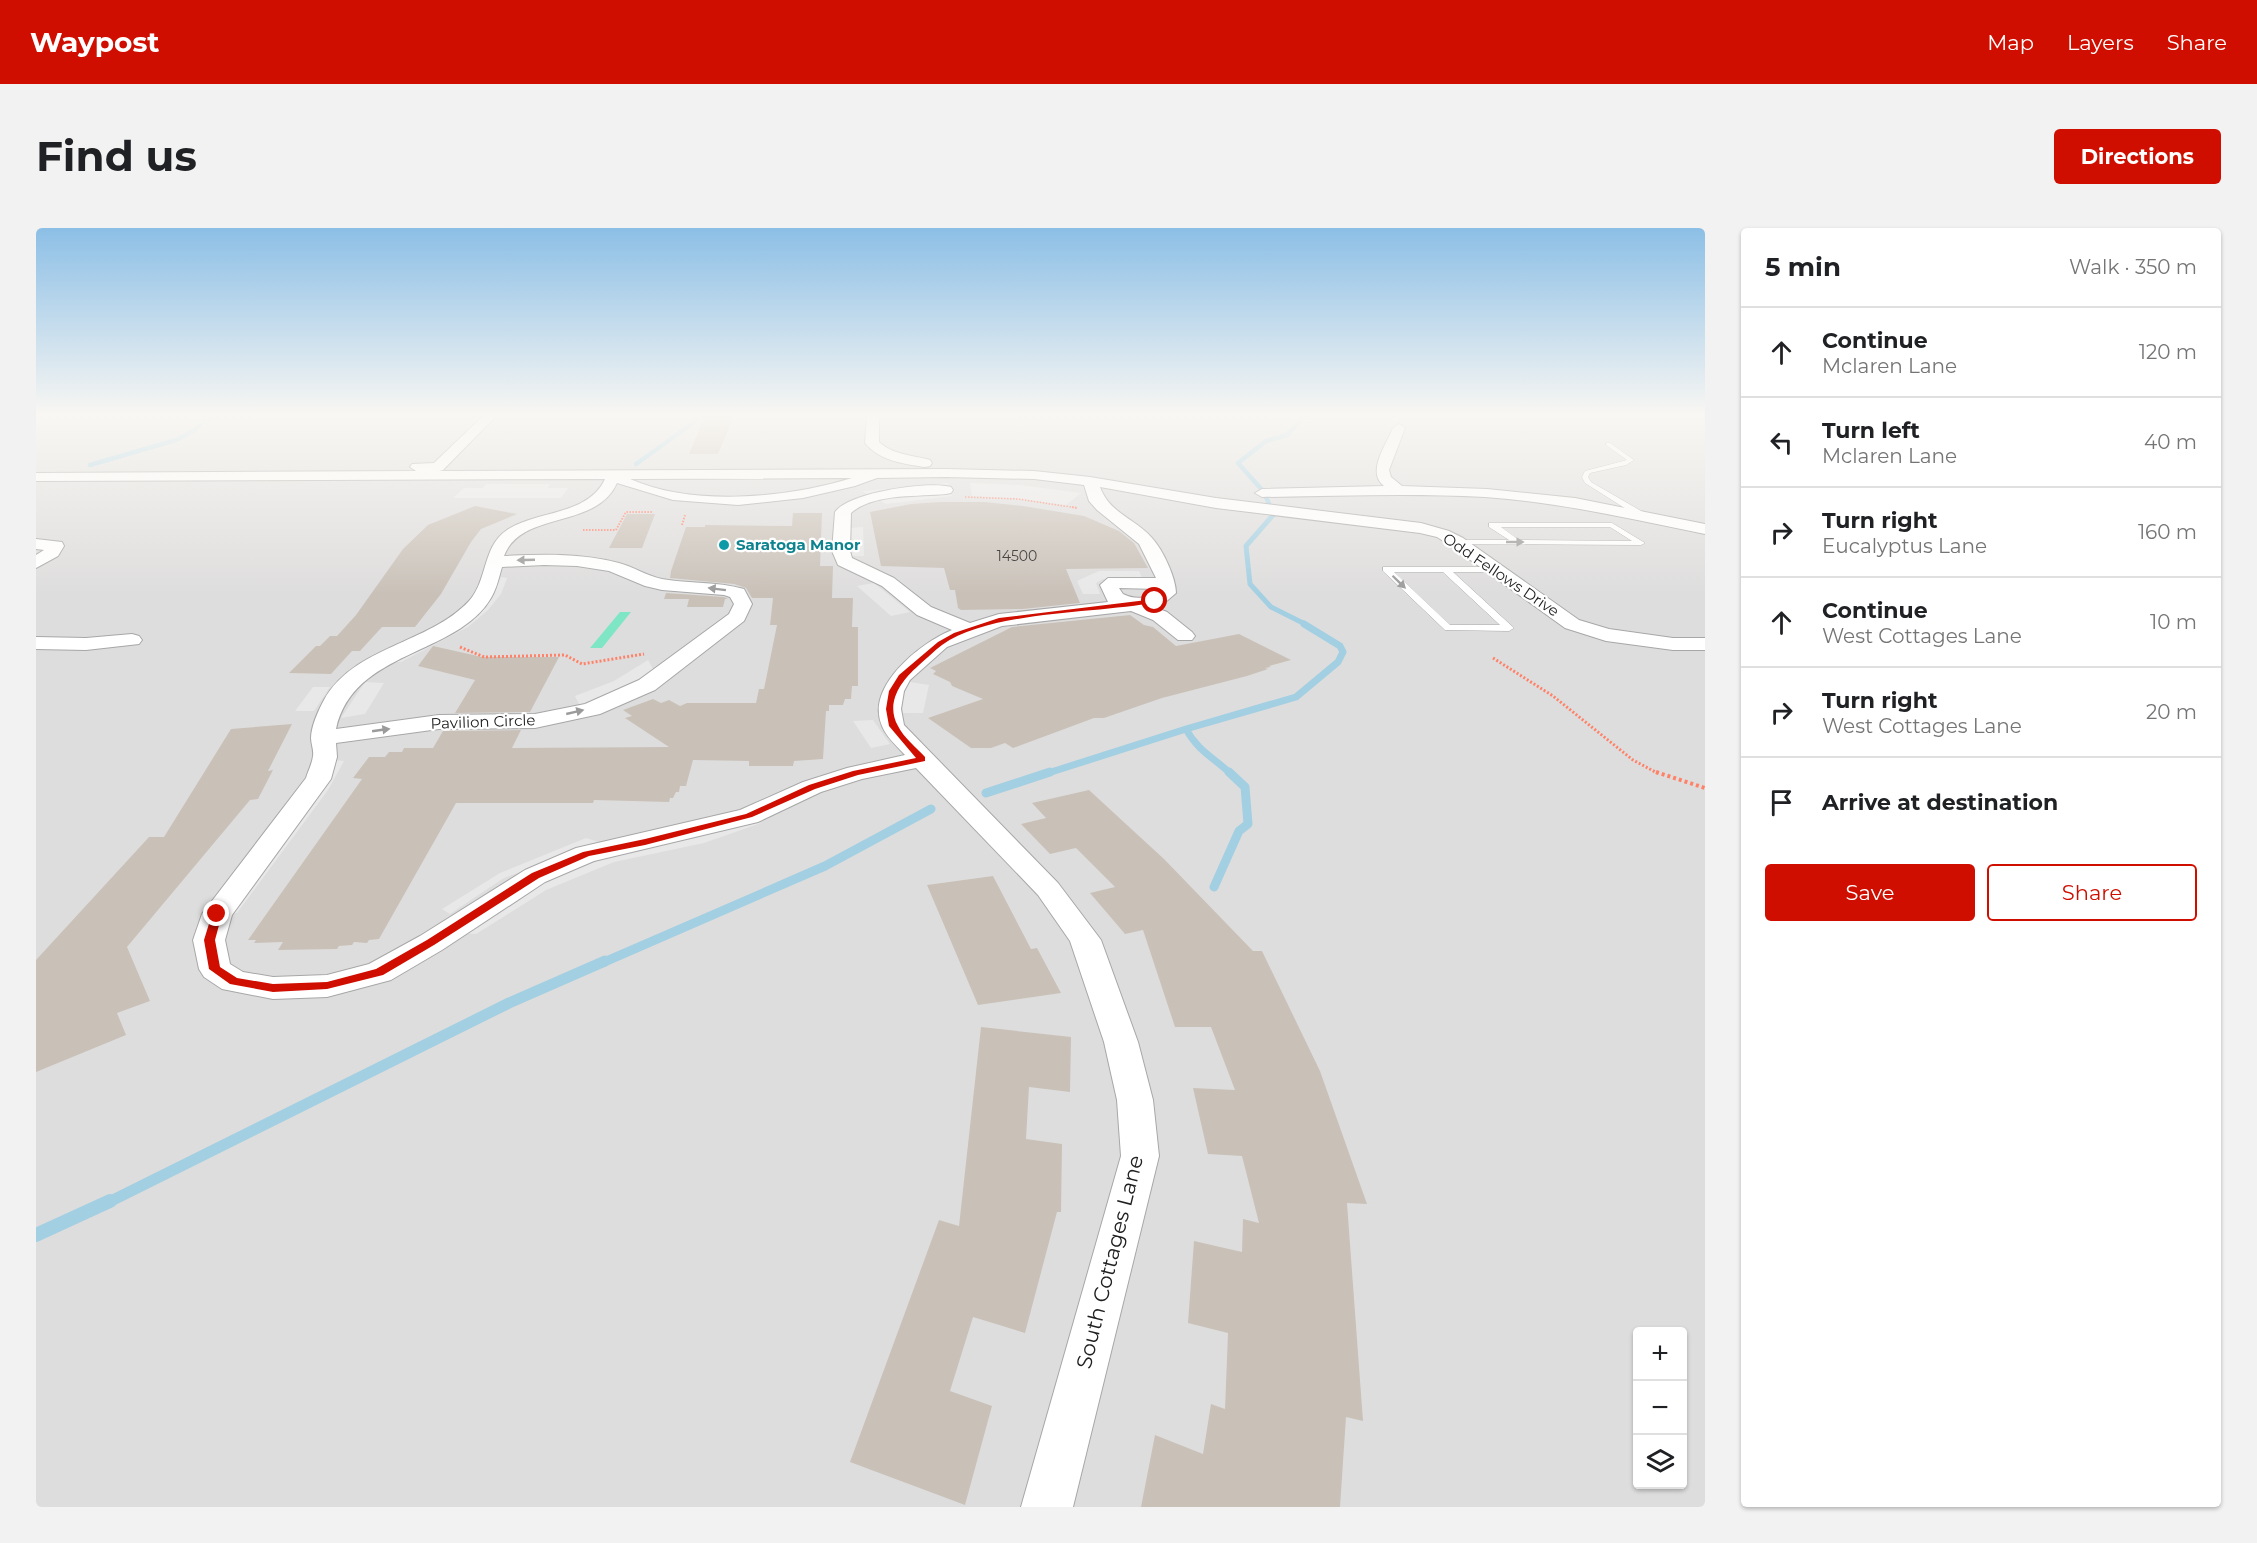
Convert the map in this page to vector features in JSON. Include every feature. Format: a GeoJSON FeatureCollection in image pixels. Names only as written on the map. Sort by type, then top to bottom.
{"type":"FeatureCollection","features":[{"type":"Feature","properties":{"kind":"street","name":"Odd Fellows Drive"},"geometry":{"type":"LineString","coordinates":[[36,477],[289,476]]}},
{"type":"Feature","properties":{"kind":"street"},"geometry":{"type":"LineString","coordinates":[[613,476],[605,493],[596,500],[532,523],[513,533],[501,543],[495,554],[487,591],[474,607],[429,637],[379,663],[352,681],[337,697],[327,720],[323,738],[326,755],[318,778],[217,914],[209,940],[215,969],[234,981],[273,988],[327,986],[380,972],[535,876],[586,854],[749,816],[812,787],[856,773],[922,759]]}},
{"type":"Feature","properties":{"kind":"street"},"geometry":{"type":"LineString","coordinates":[[616,476],[621,480],[659,492],[690,498],[722,500],[802,494],[861,480],[870,476]]}},
{"type":"Feature","properties":{"kind":"street"},"geometry":{"type":"LineString","coordinates":[[901,476],[918,492]]}},
{"type":"Feature","properties":{"kind":"street","name":"Odd Fellows Drive"},"geometry":{"type":"LineString","coordinates":[[1040,476],[1090,481],[1216,503],[1421,528],[1443,534],[1457,542],[1572,624],[1606,635],[1672,644],[1705,644]]}},
{"type":"Feature","properties":{"kind":"street"},"geometry":{"type":"LineString","coordinates":[[1383,476],[1383,479],[1398,490]]}},
{"type":"Feature","properties":{"kind":"street"},"geometry":{"type":"LineString","coordinates":[[1090,481],[1096,501],[1110,515],[1146,541],[1167,584],[1114,582],[1109,585],[1115,598],[1160,616],[1185,636]]}},
{"type":"Feature","properties":{"kind":"street"},"geometry":{"type":"LineString","coordinates":[[1248,492],[1272,495],[1398,490],[1446,491],[1534,498],[1705,529]]}},
{"type":"Feature","properties":{"kind":"street"},"geometry":{"type":"LineString","coordinates":[[956,493],[918,492],[870,499],[846,507],[843,512],[841,551],[844,561],[888,582],[924,611],[969,630]]}},
{"type":"Feature","properties":{"kind":"street"},"geometry":{"type":"LineString","coordinates":[[36,563],[52,552],[56,546],[38,543]]}},
{"type":"Feature","properties":{"kind":"street","name":"Pavilion Circle"},"geometry":{"type":"LineString","coordinates":[[323,738],[439,722],[535,722],[592,709],[647,685],[737,617],[743,604],[737,593],[724,588],[651,582],[628,571],[592,563],[560,560],[494,562]]}},
{"type":"Feature","properties":{"kind":"street","name":"South Cottages Lane"},"geometry":{"type":"LineString","coordinates":[[1047,1507],[1140,1156],[1135,1100],[1121,1042],[1085,940],[1048,889],[893,726],[890,709],[892,691],[901,677],[940,643],[969,630],[999,620],[1155,601],[1167,593],[1167,584]]}},
{"type":"Feature","properties":{"kind":"street"},"geometry":{"type":"LineString","coordinates":[[36,643],[86,644],[132,640]]}},
{"type":"Feature","properties":{"kind":"lane"},"geometry":{"type":"LineString","coordinates":[[1586,476],[1588,483],[1638,516]]}},
{"type":"Feature","properties":{"kind":"lane"},"geometry":{"type":"LineString","coordinates":[[1517,542],[1492,525],[1612,525],[1638,516]]}},
{"type":"Feature","properties":{"kind":"lane"},"geometry":{"type":"LineString","coordinates":[[1457,542],[1641,543],[1612,525]]}},
{"type":"Feature","properties":{"kind":"lane"},"geometry":{"type":"LineString","coordinates":[[1446,570],[1509,628],[1448,628],[1386,569],[1495,569]]}},
{"type":"Feature","properties":{"kind":"path"},"geometry":{"type":"LineString","coordinates":[[956,493],[1018,499],[1080,509],[1085,515],[1110,515]]}},
{"type":"Feature","properties":{"kind":"path"},"geometry":{"type":"LineString","coordinates":[[429,637],[484,657],[565,655],[582,664],[655,654],[684,659]]}},
{"type":"Feature","properties":{"kind":"path"},"geometry":{"type":"LineString","coordinates":[[1493,658],[1553,696],[1633,760],[1661,775],[1705,788]]}},
{"type":"Feature","properties":{"kind":"shaded area"},"geometry":{"type":"Polygon","coordinates":[[[36,476],[1705,476],[1705,1507],[36,1507],[36,476]]]}},
{"type":"Feature","properties":{"kind":"shaded area"},"geometry":{"type":"Polygon","coordinates":[[[948,483],[952,496],[886,504],[862,491],[948,483]]]}},
{"type":"Feature","properties":{"kind":"shaded area"},"geometry":{"type":"Polygon","coordinates":[[[970,483],[1020,485],[1081,493],[1066,505],[1013,498],[972,496],[970,483]]]}},
{"type":"Feature","properties":{"kind":"shaded area"},"geometry":{"type":"Polygon","coordinates":[[[486,484],[550,484],[548,488],[568,488],[561,498],[453,498],[464,488],[483,488],[486,484]]]}},
{"type":"Feature","properties":{"kind":"shaded area"},"geometry":{"type":"Polygon","coordinates":[[[863,527],[864,556],[848,556],[850,528],[863,527]]]}},
{"type":"Feature","properties":{"kind":"shaded area"},"geometry":{"type":"Polygon","coordinates":[[[1099,571],[1139,571],[1142,578],[1103,579],[1096,583],[1100,594],[1083,594],[1077,581],[1099,571]]]}},
{"type":"Feature","properties":{"kind":"shaded area"},"geometry":{"type":"Polygon","coordinates":[[[501,577],[507,578],[501,594],[488,610],[468,627],[401,662],[393,662],[460,626],[481,610],[494,594],[501,577]]]}},
{"type":"Feature","properties":{"kind":"shaded area"},"geometry":{"type":"Polygon","coordinates":[[[874,583],[910,612],[891,616],[857,586],[874,583]]]}},
{"type":"Feature","properties":{"kind":"shaded area"},"geometry":{"type":"Polygon","coordinates":[[[648,660],[653,669],[626,688],[580,706],[575,696],[614,681],[648,660]]]}},
{"type":"Feature","properties":{"kind":"shaded area"},"geometry":{"type":"Polygon","coordinates":[[[365,682],[384,683],[365,714],[341,718],[365,682]]]}},
{"type":"Feature","properties":{"kind":"shaded area"},"geometry":{"type":"Polygon","coordinates":[[[910,682],[929,685],[923,713],[903,713],[901,700],[910,682]]]}},
{"type":"Feature","properties":{"kind":"shaded area"},"geometry":{"type":"Polygon","coordinates":[[[313,687],[330,687],[314,711],[295,711],[313,687]]]}},
{"type":"Feature","properties":{"kind":"shaded area"},"geometry":{"type":"Polygon","coordinates":[[[873,720],[890,744],[871,748],[853,721],[873,720]]]}},
{"type":"Feature","properties":{"kind":"shaded area"},"geometry":{"type":"Polygon","coordinates":[[[333,760],[344,761],[328,790],[237,913],[224,914],[333,760]]]}},
{"type":"Feature","properties":{"kind":"shaded area"},"geometry":{"type":"Polygon","coordinates":[[[755,818],[761,823],[704,843],[614,862],[546,890],[476,934],[460,933],[525,890],[612,855],[700,837],[755,818]]]}},
{"type":"Feature","properties":{"kind":"shaded area"},"geometry":{"type":"Polygon","coordinates":[[[586,838],[599,842],[504,878],[450,914],[442,909],[500,873],[586,838]]]}},
{"type":"Feature","properties":{"kind":"green space"},"geometry":{"type":"Polygon","coordinates":[[[620,612],[631,612],[602,648],[590,648],[620,612]]]}},
{"type":"Feature","properties":{"kind":"building"},"geometry":{"type":"Polygon","coordinates":[[[984,502],[1084,516],[1119,531],[1134,543],[1148,568],[1066,569],[1080,603],[1023,609],[961,610],[958,608],[955,590],[950,590],[944,568],[881,566],[870,512],[911,504],[984,502]]]}},
{"type":"Feature","properties":{"kind":"building"},"geometry":{"type":"Polygon","coordinates":[[[475,506],[517,514],[481,529],[441,594],[415,627],[382,627],[360,651],[352,651],[331,674],[289,673],[316,646],[320,646],[330,636],[337,636],[356,615],[403,549],[428,525],[475,506]]]}},
{"type":"Feature","properties":{"kind":"building"},"geometry":{"type":"Polygon","coordinates":[[[793,513],[822,513],[820,566],[833,566],[832,598],[853,598],[852,627],[858,627],[858,686],[852,686],[851,699],[845,699],[843,705],[829,705],[829,711],[826,711],[823,759],[794,761],[793,766],[749,766],[749,761],[693,760],[686,786],[680,786],[679,792],[670,798],[669,802],[594,800],[593,803],[456,803],[379,939],[369,940],[367,943],[354,942],[352,945],[339,946],[337,949],[278,950],[283,942],[254,943],[256,940],[248,940],[362,779],[353,778],[369,757],[385,757],[389,752],[402,752],[404,748],[433,748],[443,731],[521,730],[512,748],[669,747],[625,718],[632,716],[623,710],[653,699],[661,703],[669,700],[680,706],[687,703],[756,703],[759,689],[764,689],[777,625],[770,625],[773,598],[752,598],[746,588],[734,584],[670,578],[671,571],[686,527],[705,527],[705,525],[792,526],[793,513]]]}},
{"type":"Feature","properties":{"kind":"building"},"geometry":{"type":"Polygon","coordinates":[[[627,514],[655,514],[642,548],[609,548],[627,514]]]}},
{"type":"Feature","properties":{"kind":"building"},"geometry":{"type":"Polygon","coordinates":[[[666,593],[728,599],[725,599],[723,607],[687,607],[689,599],[664,599],[666,593]]]}},
{"type":"Feature","properties":{"kind":"building"},"geometry":{"type":"Polygon","coordinates":[[[1130,615],[1144,625],[1153,627],[1176,646],[1239,634],[1291,660],[1269,666],[1271,667],[1265,668],[1268,669],[1247,676],[1162,698],[1104,718],[1094,718],[1013,748],[1005,743],[991,748],[971,748],[928,718],[983,699],[952,686],[950,682],[933,674],[936,671],[930,668],[1012,627],[1130,615]]]}},
{"type":"Feature","properties":{"kind":"building"},"geometry":{"type":"Polygon","coordinates":[[[433,646],[482,657],[559,657],[530,712],[455,713],[475,680],[418,666],[433,646]]]}},
{"type":"Feature","properties":{"kind":"building"},"geometry":{"type":"Polygon","coordinates":[[[292,724],[268,771],[273,770],[258,799],[250,800],[127,947],[150,1001],[117,1013],[126,1035],[36,1072],[36,960],[149,837],[164,837],[231,729],[292,724]]]}},
{"type":"Feature","properties":{"kind":"building"},"geometry":{"type":"Polygon","coordinates":[[[1089,790],[1164,859],[1253,951],[1262,951],[1320,1071],[1367,1204],[1347,1203],[1363,1421],[1346,1417],[1340,1507],[1141,1507],[1155,1435],[1203,1454],[1211,1404],[1225,1409],[1228,1333],[1188,1323],[1194,1241],[1242,1252],[1243,1219],[1259,1223],[1242,1156],[1208,1154],[1193,1088],[1235,1090],[1211,1027],[1175,1027],[1143,930],[1125,934],[1090,893],[1115,887],[1076,848],[1050,854],[1021,824],[1046,818],[1032,803],[1089,790]]]}},
{"type":"Feature","properties":{"kind":"building"},"geometry":{"type":"Polygon","coordinates":[[[993,876],[1031,949],[1037,948],[1061,993],[978,1005],[927,885],[993,876]]]}},
{"type":"Feature","properties":{"kind":"building"},"geometry":{"type":"Polygon","coordinates":[[[981,1027],[1071,1037],[1070,1092],[1029,1087],[1026,1139],[1062,1144],[1061,1212],[1057,1212],[1025,1333],[973,1317],[950,1391],[992,1406],[965,1505],[850,1462],[939,1220],[959,1226],[981,1027]]]}},
{"type":"Feature","properties":{"kind":"waterway"},"geometry":{"type":"LineString","coordinates":[[1249,476],[1263,491]]}},
{"type":"Feature","properties":{"kind":"waterway"},"geometry":{"type":"LineString","coordinates":[[1266,497],[1270,506]]}},
{"type":"Feature","properties":{"kind":"waterway"},"geometry":{"type":"LineString","coordinates":[[1274,514],[1246,546],[1250,584],[1271,607],[1307,625]]}},
{"type":"Feature","properties":{"kind":"waterway"},"geometry":{"type":"LineString","coordinates":[[1186,729],[1296,697],[1338,662],[1343,652],[1340,646],[1304,624]]}},
{"type":"Feature","properties":{"kind":"waterway"},"geometry":{"type":"LineString","coordinates":[[1045,774],[1186,729]]}},
{"type":"Feature","properties":{"kind":"waterway"},"geometry":{"type":"LineString","coordinates":[[1186,729],[1201,748],[1231,774]]}},
{"type":"Feature","properties":{"kind":"waterway"},"geometry":{"type":"LineString","coordinates":[[986,793],[1050,772]]}},
{"type":"Feature","properties":{"kind":"waterway"},"geometry":{"type":"LineString","coordinates":[[1214,887],[1239,831],[1248,824],[1245,787],[1229,772]]}},
{"type":"Feature","properties":{"kind":"waterway"},"geometry":{"type":"LineString","coordinates":[[602,963],[825,866],[931,809]]}},
{"type":"Feature","properties":{"kind":"waterway"},"geometry":{"type":"LineString","coordinates":[[107,1203],[509,1003],[605,961]]}},
{"type":"Feature","properties":{"kind":"waterway"},"geometry":{"type":"LineString","coordinates":[[36,1235],[110,1201]]}},
{"type":"Feature","properties":{"kind":"place","name":"Saratoga Manor"},"geometry":{"type":"Point","coordinates":[724,545]}},
{"type":"Feature","properties":{"kind":"route"},"geometry":{"type":"LineString","coordinates":[[217,914],[209,940],[215,969],[234,981],[273,988],[327,986],[380,972],[535,876],[586,854],[749,816],[812,787],[856,773],[922,759],[893,726],[890,709],[892,691],[901,677],[940,643],[956,635],[999,620],[1155,601]]}}]}
